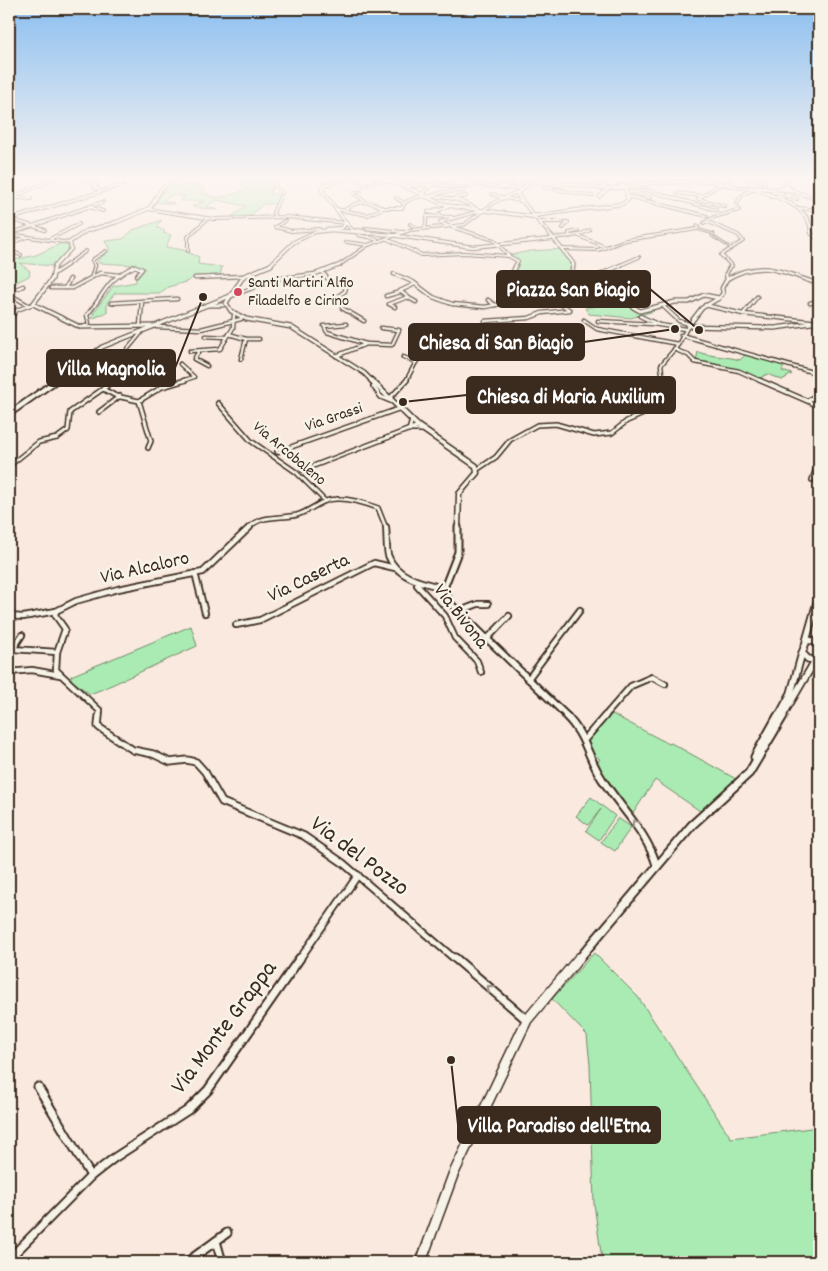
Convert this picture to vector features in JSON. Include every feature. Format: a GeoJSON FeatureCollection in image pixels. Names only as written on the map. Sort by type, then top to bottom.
{"type":"FeatureCollection","features":[{"type":"Feature","properties":{"kind":"main road"},"geometry":{"type":"LineString","coordinates":[[9,414],[98,349],[136,335],[141,328],[148,330],[157,327],[235,294],[244,276],[270,266],[294,242],[306,236]]}},
{"type":"Feature","properties":{"kind":"main road"},"geometry":{"type":"LineString","coordinates":[[399,236],[473,247],[552,238]]}},
{"type":"Feature","properties":{"kind":"main road"},"geometry":{"type":"LineString","coordinates":[[743,780],[791,692],[819,595]]}},
{"type":"Feature","properties":{"kind":"main road"},"geometry":{"type":"LineString","coordinates":[[813,619],[812,633],[818,641]]}},
{"type":"Feature","properties":{"kind":"main road"},"geometry":{"type":"LineString","coordinates":[[806,641],[811,639],[818,641]]}},
{"type":"Feature","properties":{"kind":"main road"},"geometry":{"type":"LineString","coordinates":[[802,653],[806,658],[817,657]]}},
{"type":"Feature","properties":{"kind":"main road"},"geometry":{"type":"LineString","coordinates":[[421,1262],[453,1175],[517,1037],[527,1020],[692,825],[743,780],[774,733],[817,657]]}},
{"type":"Feature","properties":{"kind":"street"},"geometry":{"type":"LineString","coordinates":[[25,236],[70,243],[78,236]]}},
{"type":"Feature","properties":{"kind":"street"},"geometry":{"type":"LineString","coordinates":[[49,240],[56,236]]}},
{"type":"Feature","properties":{"kind":"street"},"geometry":{"type":"LineString","coordinates":[[188,251],[186,247],[189,236]]}},
{"type":"Feature","properties":{"kind":"street"},"geometry":{"type":"LineString","coordinates":[[373,236],[379,241]]}},
{"type":"Feature","properties":{"kind":"street"},"geometry":{"type":"LineString","coordinates":[[208,305],[224,304],[235,294],[276,279],[322,272],[341,266],[353,254],[368,245],[396,236]]}},
{"type":"Feature","properties":{"kind":"street"},"geometry":{"type":"LineString","coordinates":[[482,236],[494,240],[509,256],[518,261],[513,272],[522,279],[508,289],[520,291],[538,304],[558,301],[570,310],[542,313],[529,318],[485,322]]}},
{"type":"Feature","properties":{"kind":"street"},"geometry":{"type":"LineString","coordinates":[[552,238],[575,236]]}},
{"type":"Feature","properties":{"kind":"street"},"geometry":{"type":"LineString","coordinates":[[578,236],[603,246]]}},
{"type":"Feature","properties":{"kind":"street"},"geometry":{"type":"LineString","coordinates":[[563,249],[598,250],[626,240],[648,236]]}},
{"type":"Feature","properties":{"kind":"street"},"geometry":{"type":"LineString","coordinates":[[713,236],[720,244],[731,248]]}},
{"type":"Feature","properties":{"kind":"street"},"geometry":{"type":"LineString","coordinates":[[727,279],[726,274],[732,265],[721,256],[743,242],[740,236]]}},
{"type":"Feature","properties":{"kind":"street"},"geometry":{"type":"LineString","coordinates":[[9,244],[28,237]]}},
{"type":"Feature","properties":{"kind":"street"},"geometry":{"type":"LineString","coordinates":[[552,238],[572,262],[571,279]]}},
{"type":"Feature","properties":{"kind":"street"},"geometry":{"type":"LineString","coordinates":[[387,239],[423,256],[458,253],[509,256]]}},
{"type":"Feature","properties":{"kind":"street"},"geometry":{"type":"LineString","coordinates":[[346,242],[368,245]]}},
{"type":"Feature","properties":{"kind":"street"},"geometry":{"type":"LineString","coordinates":[[33,304],[52,279],[55,264],[71,249],[70,243]]}},
{"type":"Feature","properties":{"kind":"street"},"geometry":{"type":"LineString","coordinates":[[9,251],[21,255]]}},
{"type":"Feature","properties":{"kind":"street"},"geometry":{"type":"LineString","coordinates":[[52,274],[58,272],[74,258],[79,257],[86,251]]}},
{"type":"Feature","properties":{"kind":"street"},"geometry":{"type":"LineString","coordinates":[[92,276],[96,265],[92,260],[106,251]]}},
{"type":"Feature","properties":{"kind":"street"},"geometry":{"type":"LineString","coordinates":[[614,293],[602,288],[574,287],[558,284],[571,279],[593,278],[639,257]]}},
{"type":"Feature","properties":{"kind":"street"},"geometry":{"type":"LineString","coordinates":[[83,327],[89,324],[86,319],[88,312],[97,306],[102,291],[119,275],[136,266],[142,269],[136,276]]}},
{"type":"Feature","properties":{"kind":"street"},"geometry":{"type":"LineString","coordinates":[[657,867],[652,849],[601,778],[585,740],[569,717],[488,638],[458,612],[446,594],[444,588],[458,552],[457,501],[459,494],[478,469],[496,457],[510,440],[537,426],[556,424],[598,435],[614,432],[627,421],[664,405],[671,394],[672,387],[662,373],[661,365],[678,344],[687,326],[706,305],[720,298],[723,293],[722,285],[727,279],[742,271],[768,268],[819,284]]}},
{"type":"Feature","properties":{"kind":"street"},"geometry":{"type":"LineString","coordinates":[[322,272],[328,279],[346,287],[345,291],[336,298],[342,303],[342,308],[364,321]]}},
{"type":"Feature","properties":{"kind":"street"},"geometry":{"type":"LineString","coordinates":[[51,288],[72,288],[92,276],[102,273],[119,275]]}},
{"type":"Feature","properties":{"kind":"street"},"geometry":{"type":"LineString","coordinates":[[394,274],[416,284],[433,297],[450,303],[482,307],[563,292],[574,287]]}},
{"type":"Feature","properties":{"kind":"street"},"geometry":{"type":"LineString","coordinates":[[195,278],[244,276]]}},
{"type":"Feature","properties":{"kind":"street"},"geometry":{"type":"LineString","coordinates":[[65,288],[70,279]]}},
{"type":"Feature","properties":{"kind":"street"},"geometry":{"type":"LineString","coordinates":[[386,296],[416,284]]}},
{"type":"Feature","properties":{"kind":"street"},"geometry":{"type":"LineString","coordinates":[[9,293],[23,286]]}},
{"type":"Feature","properties":{"kind":"street"},"geometry":{"type":"LineString","coordinates":[[400,292],[416,302]]}},
{"type":"Feature","properties":{"kind":"street"},"geometry":{"type":"LineString","coordinates":[[9,293],[28,305]]}},
{"type":"Feature","properties":{"kind":"street"},"geometry":{"type":"LineString","coordinates":[[592,296],[614,293],[639,295],[633,307],[641,311],[676,302],[691,302],[704,295],[720,298]]}},
{"type":"Feature","properties":{"kind":"street"},"geometry":{"type":"LineString","coordinates":[[742,314],[757,297]]}},
{"type":"Feature","properties":{"kind":"street"},"geometry":{"type":"LineString","coordinates":[[394,307],[390,304],[407,298]]}},
{"type":"Feature","properties":{"kind":"street"},"geometry":{"type":"LineString","coordinates":[[111,303],[177,299]]}},
{"type":"Feature","properties":{"kind":"street"},"geometry":{"type":"LineString","coordinates":[[9,466],[39,442],[63,434],[70,427],[68,418],[70,412],[103,389],[112,380],[127,350],[141,328],[142,300]]}},
{"type":"Feature","properties":{"kind":"street"},"geometry":{"type":"LineString","coordinates":[[220,300],[235,317],[287,326],[364,373],[418,426],[472,462],[478,469]]}},
{"type":"Feature","properties":{"kind":"street"},"geometry":{"type":"LineString","coordinates":[[488,300],[495,305]]}},
{"type":"Feature","properties":{"kind":"street"},"geometry":{"type":"LineString","coordinates":[[810,303],[819,300]]}},
{"type":"Feature","properties":{"kind":"street"},"geometry":{"type":"LineString","coordinates":[[9,320],[17,310],[33,304],[50,311],[75,326],[134,326],[141,328],[163,324]]}},
{"type":"Feature","properties":{"kind":"street"},"geometry":{"type":"LineString","coordinates":[[706,305],[742,314],[819,322]]}},
{"type":"Feature","properties":{"kind":"street"},"geometry":{"type":"LineString","coordinates":[[664,307],[687,326]]}},
{"type":"Feature","properties":{"kind":"street"},"geometry":{"type":"LineString","coordinates":[[640,316],[658,324]]}},
{"type":"Feature","properties":{"kind":"street"},"geometry":{"type":"LineString","coordinates":[[157,327],[175,329],[208,327],[235,317]]}},
{"type":"Feature","properties":{"kind":"street"},"geometry":{"type":"LineString","coordinates":[[190,351],[220,349],[228,336],[235,317]]}},
{"type":"Feature","properties":{"kind":"street"},"geometry":{"type":"LineString","coordinates":[[788,318],[790,322]]}},
{"type":"Feature","properties":{"kind":"street"},"geometry":{"type":"LineString","coordinates":[[624,332],[626,319]]}},
{"type":"Feature","properties":{"kind":"street"},"geometry":{"type":"LineString","coordinates":[[584,320],[596,329],[678,344]]}},
{"type":"Feature","properties":{"kind":"street"},"geometry":{"type":"LineString","coordinates":[[598,321],[698,327],[775,328],[819,322]]}},
{"type":"Feature","properties":{"kind":"street"},"geometry":{"type":"LineString","coordinates":[[346,324],[324,326],[326,332],[332,334],[368,344],[392,345],[400,330],[381,328]]}},
{"type":"Feature","properties":{"kind":"street"},"geometry":{"type":"LineString","coordinates":[[206,336],[259,339]]}},
{"type":"Feature","properties":{"kind":"street"},"geometry":{"type":"LineString","coordinates":[[681,336],[706,341],[819,374]]}},
{"type":"Feature","properties":{"kind":"street"},"geometry":{"type":"LineString","coordinates":[[241,359],[246,339]]}},
{"type":"Feature","properties":{"kind":"street"},"geometry":{"type":"LineString","coordinates":[[336,356],[368,344]]}},
{"type":"Feature","properties":{"kind":"street"},"geometry":{"type":"LineString","coordinates":[[674,350],[688,355],[695,362],[739,371],[819,406]]}},
{"type":"Feature","properties":{"kind":"street"},"geometry":{"type":"LineString","coordinates":[[198,351],[194,359],[206,366]]}},
{"type":"Feature","properties":{"kind":"street"},"geometry":{"type":"LineString","coordinates":[[390,398],[394,391],[404,384],[416,362],[426,352]]}},
{"type":"Feature","properties":{"kind":"street"},"geometry":{"type":"LineString","coordinates":[[403,357],[416,362]]}},
{"type":"Feature","properties":{"kind":"street"},"geometry":{"type":"LineString","coordinates":[[103,389],[110,395],[139,401],[162,387],[194,377],[180,364]]}},
{"type":"Feature","properties":{"kind":"street"},"geometry":{"type":"LineString","coordinates":[[375,385],[380,397],[395,403]]}},
{"type":"Feature","properties":{"kind":"street"},"geometry":{"type":"LineString","coordinates":[[590,393],[611,388],[643,392],[648,403],[664,405]]}},
{"type":"Feature","properties":{"kind":"street"},"geometry":{"type":"LineString","coordinates":[[808,401],[819,392]]}},
{"type":"Feature","properties":{"kind":"street"},"geometry":{"type":"LineString","coordinates":[[99,412],[122,396]]}},
{"type":"Feature","properties":{"kind":"street"},"geometry":{"type":"LineString","coordinates":[[139,401],[151,441],[148,448]]}},
{"type":"Feature","properties":{"kind":"street","name":"Via Arcobaleno"},"geometry":{"type":"LineString","coordinates":[[218,403],[251,441],[296,472],[325,501]]}},
{"type":"Feature","properties":{"kind":"street"},"geometry":{"type":"LineString","coordinates":[[395,403],[393,411],[405,413]]}},
{"type":"Feature","properties":{"kind":"street","name":"Via Grassi"},"geometry":{"type":"LineString","coordinates":[[277,452],[400,408]]}},
{"type":"Feature","properties":{"kind":"street"},"geometry":{"type":"LineString","coordinates":[[409,430],[412,420]]}},
{"type":"Feature","properties":{"kind":"street"},"geometry":{"type":"LineString","coordinates":[[303,470],[418,426]]}},
{"type":"Feature","properties":{"kind":"street"},"geometry":{"type":"LineString","coordinates":[[409,430],[423,430]]}},
{"type":"Feature","properties":{"kind":"street"},"geometry":{"type":"LineString","coordinates":[[812,480],[819,460]]}},
{"type":"Feature","properties":{"kind":"street","name":"Via Alcaloro"},"geometry":{"type":"LineString","coordinates":[[9,617],[23,617],[56,611],[76,601],[118,589],[203,572],[228,550],[253,523],[275,516],[295,516],[325,501],[342,500],[376,506],[386,525],[388,554],[395,568]]}},
{"type":"Feature","properties":{"kind":"street","name":"Via Caserta"},"geometry":{"type":"LineString","coordinates":[[236,625],[260,620],[374,563],[395,568]]}},
{"type":"Feature","properties":{"kind":"street"},"geometry":{"type":"LineString","coordinates":[[395,568],[407,577],[444,588]]}},
{"type":"Feature","properties":{"kind":"street"},"geometry":{"type":"LineString","coordinates":[[195,573],[205,613]]}},
{"type":"Feature","properties":{"kind":"street","name":"Via Bivona"},"geometry":{"type":"LineString","coordinates":[[420,582],[417,585],[444,616],[455,638],[477,661],[481,672]]}},
{"type":"Feature","properties":{"kind":"street"},"geometry":{"type":"LineString","coordinates":[[458,612],[478,604],[488,604]]}},
{"type":"Feature","properties":{"kind":"street"},"geometry":{"type":"LineString","coordinates":[[528,679],[580,610]]}},
{"type":"Feature","properties":{"kind":"street"},"geometry":{"type":"LineString","coordinates":[[56,611],[55,615],[65,629],[57,652],[55,666],[60,675]]}},
{"type":"Feature","properties":{"kind":"street"},"geometry":{"type":"LineString","coordinates":[[488,638],[509,616]]}},
{"type":"Feature","properties":{"kind":"street"},"geometry":{"type":"LineString","coordinates":[[22,634],[13,649],[57,652]]}},
{"type":"Feature","properties":{"kind":"street"},"geometry":{"type":"LineString","coordinates":[[9,672],[32,670],[60,675]]}},
{"type":"Feature","properties":{"kind":"street","name":"Via del Pozzo"},"geometry":{"type":"LineString","coordinates":[[60,675],[100,711],[98,726],[103,733],[116,738],[132,749],[153,754],[166,760],[190,760],[195,763],[204,771],[216,798],[295,831],[358,875],[527,1020]]}},
{"type":"Feature","properties":{"kind":"street"},"geometry":{"type":"LineString","coordinates":[[585,740],[632,686],[652,677],[664,684]]}},
{"type":"Feature","properties":{"kind":"street","name":"Via Monte Grappa"},"geometry":{"type":"LineString","coordinates":[[9,1259],[91,1176],[114,1158],[188,1110],[208,1090],[358,875]]}},
{"type":"Feature","properties":{"kind":"street"},"geometry":{"type":"LineString","coordinates":[[38,1087],[91,1176]]}},
{"type":"Feature","properties":{"kind":"street"},"geometry":{"type":"LineString","coordinates":[[187,1262],[227,1233]]}},
{"type":"Feature","properties":{"kind":"street"},"geometry":{"type":"LineString","coordinates":[[216,1241],[222,1262]]}},
{"type":"Feature","properties":{"kind":"green space"},"geometry":{"type":"Polygon","coordinates":[[[126,236],[170,236],[166,247],[183,250],[199,257],[198,264],[222,267],[220,275],[195,276],[189,281],[168,287],[160,293],[115,293],[107,303],[107,312],[92,319],[94,312],[113,286],[136,282],[136,276],[143,271],[136,265],[99,263],[97,261],[110,250],[105,241],[123,239],[126,236]]]}},
{"type":"Feature","properties":{"kind":"green space"},"geometry":{"type":"Polygon","coordinates":[[[62,243],[68,246],[69,249],[52,266],[19,263],[30,271],[29,276],[9,286],[9,261],[36,255],[62,243]]]}},
{"type":"Feature","properties":{"kind":"green space"},"geometry":{"type":"Polygon","coordinates":[[[562,249],[570,261],[572,270],[571,273],[556,284],[566,287],[535,289],[518,284],[524,277],[514,272],[519,262],[510,255],[531,251],[562,249]]]}},
{"type":"Feature","properties":{"kind":"green space"},"geometry":{"type":"Polygon","coordinates":[[[620,303],[633,304],[631,308],[635,310],[650,309],[654,311],[631,318],[589,314],[585,308],[620,303]]]}},
{"type":"Feature","properties":{"kind":"green space"},"geometry":{"type":"Polygon","coordinates":[[[698,352],[740,360],[747,353],[785,364],[782,371],[792,374],[782,380],[767,374],[759,379],[712,363],[696,361],[698,352]]]}},
{"type":"Feature","properties":{"kind":"green space"},"geometry":{"type":"Polygon","coordinates":[[[191,626],[197,646],[105,688],[90,694],[71,680],[71,676],[191,626]]]}},
{"type":"Feature","properties":{"kind":"green space"},"geometry":{"type":"Polygon","coordinates":[[[612,714],[669,744],[671,743],[736,779],[700,811],[655,780],[632,815],[609,786],[596,764],[600,759],[594,755],[588,741],[612,714]]]}},
{"type":"Feature","properties":{"kind":"green space"},"geometry":{"type":"Polygon","coordinates":[[[591,797],[615,816],[599,840],[586,831],[601,809],[588,825],[576,816],[591,797]]]}},
{"type":"Feature","properties":{"kind":"green space"},"geometry":{"type":"Polygon","coordinates":[[[618,818],[631,827],[615,851],[601,842],[618,818]]]}},
{"type":"Feature","properties":{"kind":"green space"},"geometry":{"type":"Polygon","coordinates":[[[594,953],[638,997],[731,1138],[819,1127],[819,1262],[605,1262],[601,1253],[594,1204],[590,1065],[587,1035],[552,999],[594,953]]]}},
{"type":"Feature","properties":{"kind":"place","name":"Santi Martiri Alfio Filadelfo e Cirino"},"geometry":{"type":"Point","coordinates":[238,292]}},
{"type":"Feature","properties":{"kind":"place","name":"Villa Magnolia"},"geometry":{"type":"Point","coordinates":[203,297]}},
{"type":"Feature","properties":{"kind":"place","name":"Chiesa di San Biagio"},"geometry":{"type":"Point","coordinates":[675,329]}},
{"type":"Feature","properties":{"kind":"place","name":"Piazza San Biagio"},"geometry":{"type":"Point","coordinates":[699,330]}},
{"type":"Feature","properties":{"kind":"place","name":"Chiesa di Maria Auxilium"},"geometry":{"type":"Point","coordinates":[403,402]}},
{"type":"Feature","properties":{"kind":"place","name":"Villa Paradiso dell'Etna"},"geometry":{"type":"Point","coordinates":[451,1060]}}]}
